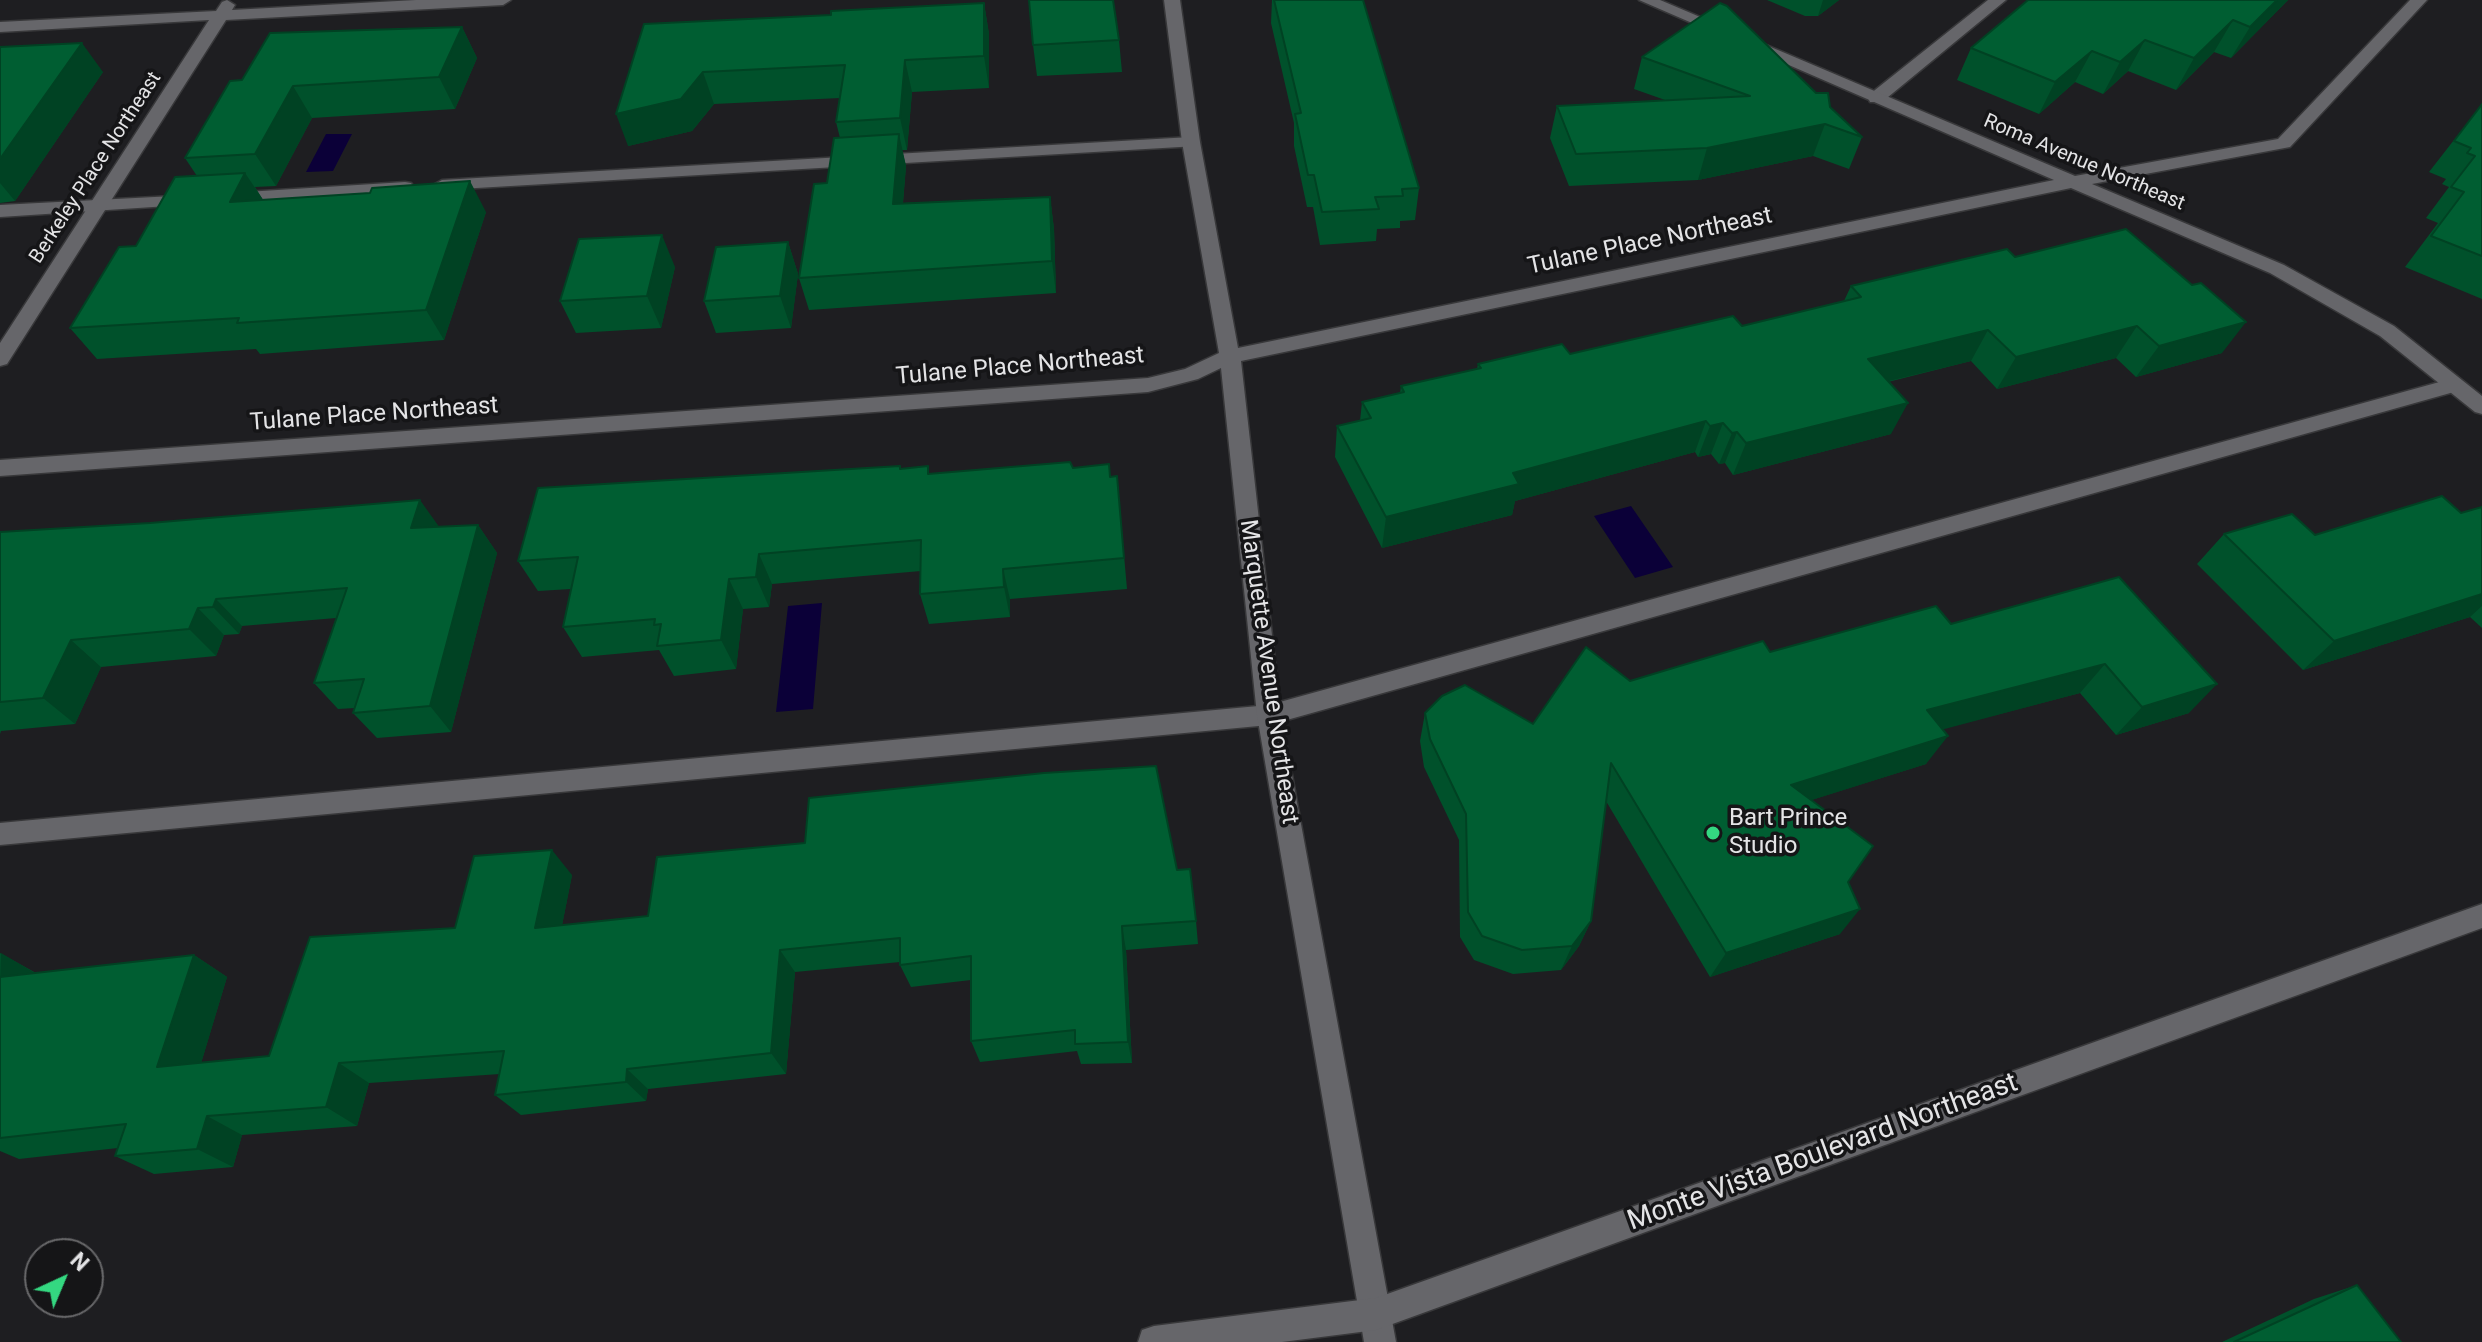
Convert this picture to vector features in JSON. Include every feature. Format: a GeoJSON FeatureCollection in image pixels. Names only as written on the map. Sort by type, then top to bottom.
{"type":"FeatureCollection","features":[{"type":"Feature","properties":{"kind":"street"},"geometry":{"type":"LineString","coordinates":[[0,27],[225,8],[503,0]]}},
{"type":"Feature","properties":{"kind":"street","name":"Marquette Avenue Northeast"},"geometry":{"type":"LineString","coordinates":[[1172,0],[1191,142],[1230,356],[1269,715],[1378,1328]]}},
{"type":"Feature","properties":{"kind":"street","name":"Roma Avenue Northeast"},"geometry":{"type":"LineString","coordinates":[[1647,0],[2277,269],[2387,331],[2482,407]]}},
{"type":"Feature","properties":{"kind":"street"},"geometry":{"type":"LineString","coordinates":[[1876,98],[1998,0]]}},
{"type":"Feature","properties":{"kind":"street","name":"Tulane Place Northeast"},"geometry":{"type":"LineString","coordinates":[[0,468],[1148,385],[1191,374],[1230,356],[2072,182],[2284,143],[2419,0]]}},
{"type":"Feature","properties":{"kind":"street","name":"Berkeley Place Northeast"},"geometry":{"type":"LineString","coordinates":[[0,359],[225,8]]}},
{"type":"Feature","properties":{"kind":"street"},"geometry":{"type":"LineString","coordinates":[[0,211],[1191,142]]}},
{"type":"Feature","properties":{"kind":"street"},"geometry":{"type":"LineString","coordinates":[[0,834],[1269,715],[2454,385]]}},
{"type":"Feature","properties":{"kind":"street","name":"Monte Vista Boulevard Northeast"},"geometry":{"type":"LineString","coordinates":[[1154,1342],[1378,1328],[2482,916]]}},
{"type":"Feature","properties":{"kind":"shaded area"},"geometry":{"type":"Polygon","coordinates":[[[326,134],[352,134],[333,171],[306,172],[326,134]]]}},
{"type":"Feature","properties":{"kind":"shaded area"},"geometry":{"type":"Polygon","coordinates":[[[1631,506],[1673,567],[1635,578],[1594,516],[1631,506]]]}},
{"type":"Feature","properties":{"kind":"shaded area"},"geometry":{"type":"Polygon","coordinates":[[[822,603],[813,709],[776,712],[788,606],[822,603]]]}},
{"type":"Feature","properties":{"kind":"building"},"geometry":{"type":"Polygon","coordinates":[[[1029,0],[1113,0],[1119,40],[1033,45],[1029,0]]]}},
{"type":"Feature","properties":{"kind":"building"},"geometry":{"type":"Polygon","coordinates":[[[1274,0],[1363,0],[1419,188],[1402,189],[1403,196],[1375,197],[1379,209],[1322,212],[1314,175],[1308,175],[1295,114],[1301,113],[1274,0]]]}},
{"type":"Feature","properties":{"kind":"building"},"geometry":{"type":"Polygon","coordinates":[[[2028,0],[2277,0],[2250,27],[2233,20],[2194,58],[2145,40],[2120,62],[2092,51],[2055,82],[1971,48],[2028,0]]]}},
{"type":"Feature","properties":{"kind":"building"},"geometry":{"type":"Polygon","coordinates":[[[984,3],[984,56],[905,60],[900,118],[836,122],[845,65],[703,72],[681,99],[616,114],[644,24],[831,15],[831,11],[984,3]]]}},
{"type":"Feature","properties":{"kind":"building"},"geometry":{"type":"Polygon","coordinates":[[[1720,3],[1727,6],[1816,93],[1828,93],[1830,107],[1862,137],[1825,124],[1707,148],[1576,154],[1557,106],[1750,96],[1642,57],[1720,3]]]}},
{"type":"Feature","properties":{"kind":"building"},"geometry":{"type":"Polygon","coordinates":[[[462,27],[439,77],[293,86],[255,154],[185,158],[230,81],[242,80],[270,33],[462,27]]]}},
{"type":"Feature","properties":{"kind":"building"},"geometry":{"type":"Polygon","coordinates":[[[82,43],[0,159],[0,47],[82,43]]]}},
{"type":"Feature","properties":{"kind":"building"},"geometry":{"type":"Polygon","coordinates":[[[2482,104],[2482,256],[2431,236],[2464,192],[2451,187],[2475,156],[2467,153],[2471,148],[2454,141],[2482,104]]]}},
{"type":"Feature","properties":{"kind":"building"},"geometry":{"type":"Polygon","coordinates":[[[899,134],[893,204],[1050,197],[1052,261],[799,278],[814,184],[827,183],[834,138],[899,134]]]}},
{"type":"Feature","properties":{"kind":"building"},"geometry":{"type":"Polygon","coordinates":[[[245,173],[230,202],[370,193],[372,188],[470,181],[426,310],[237,323],[239,318],[70,328],[119,247],[136,246],[175,177],[245,173]]]}},
{"type":"Feature","properties":{"kind":"building"},"geometry":{"type":"Polygon","coordinates":[[[2126,229],[2192,285],[2201,283],[2246,322],[2159,346],[2137,326],[2016,357],[1988,330],[1868,359],[1908,403],[1746,443],[1723,423],[1710,426],[1706,421],[1513,473],[1519,484],[1386,517],[1337,426],[1371,418],[1362,402],[1404,392],[1401,386],[1481,368],[1478,364],[1562,344],[1570,354],[1733,316],[1742,326],[1861,297],[1851,286],[2007,249],[2015,257],[2126,229]]]}},
{"type":"Feature","properties":{"kind":"building"},"geometry":{"type":"Polygon","coordinates":[[[662,235],[647,296],[560,301],[579,239],[662,235]]]}},
{"type":"Feature","properties":{"kind":"building"},"geometry":{"type":"Polygon","coordinates":[[[788,242],[780,296],[704,301],[716,247],[788,242]]]}},
{"type":"Feature","properties":{"kind":"building"},"geometry":{"type":"Polygon","coordinates":[[[1070,462],[1073,468],[1109,464],[1110,477],[1117,476],[1124,558],[1003,569],[1004,587],[920,594],[921,540],[759,554],[756,577],[729,579],[721,640],[657,646],[661,624],[654,625],[655,619],[563,627],[578,557],[518,561],[538,488],[900,466],[900,469],[928,466],[928,474],[1070,462]]]}},
{"type":"Feature","properties":{"kind":"building"},"geometry":{"type":"Polygon","coordinates":[[[2442,496],[2461,513],[2482,507],[2482,594],[2334,641],[2224,534],[2292,514],[2315,535],[2442,496]]]}},
{"type":"Feature","properties":{"kind":"building"},"geometry":{"type":"Polygon","coordinates":[[[420,500],[411,528],[478,525],[430,706],[353,713],[364,679],[314,683],[347,588],[216,599],[213,607],[198,608],[189,629],[71,640],[43,698],[0,702],[0,532],[150,523],[420,500]]]}},
{"type":"Feature","properties":{"kind":"building"},"geometry":{"type":"Polygon","coordinates":[[[2119,577],[2217,684],[2142,707],[2105,664],[1927,710],[1948,736],[1791,785],[1873,846],[1848,882],[1860,909],[1726,953],[1611,763],[1591,921],[1572,946],[1522,950],[1482,936],[1468,912],[1466,814],[1430,739],[1425,713],[1442,696],[1465,685],[1533,724],[1586,647],[1630,681],[1763,641],[1770,652],[1936,606],[1951,624],[2119,577]]]}},
{"type":"Feature","properties":{"kind":"building"},"geometry":{"type":"Polygon","coordinates":[[[1156,766],[1177,870],[1190,869],[1196,921],[1122,926],[1128,1042],[1075,1044],[1075,1030],[971,1041],[971,956],[900,965],[900,938],[780,950],[771,1053],[627,1069],[626,1082],[495,1095],[504,1051],[339,1063],[326,1107],[207,1116],[197,1149],[115,1156],[126,1124],[0,1138],[0,977],[194,955],[157,1067],[269,1056],[310,937],[455,928],[474,856],[552,850],[535,928],[648,916],[657,857],[805,843],[809,798],[1044,773],[1156,766]]]}},
{"type":"Feature","properties":{"kind":"building"},"geometry":{"type":"Polygon","coordinates":[[[2357,1285],[2401,1342],[2234,1342],[2357,1285]]]}},
{"type":"Feature","properties":{"kind":"place","name":"Bart Prince Studio"},"geometry":{"type":"Point","coordinates":[1713,833]}}]}
